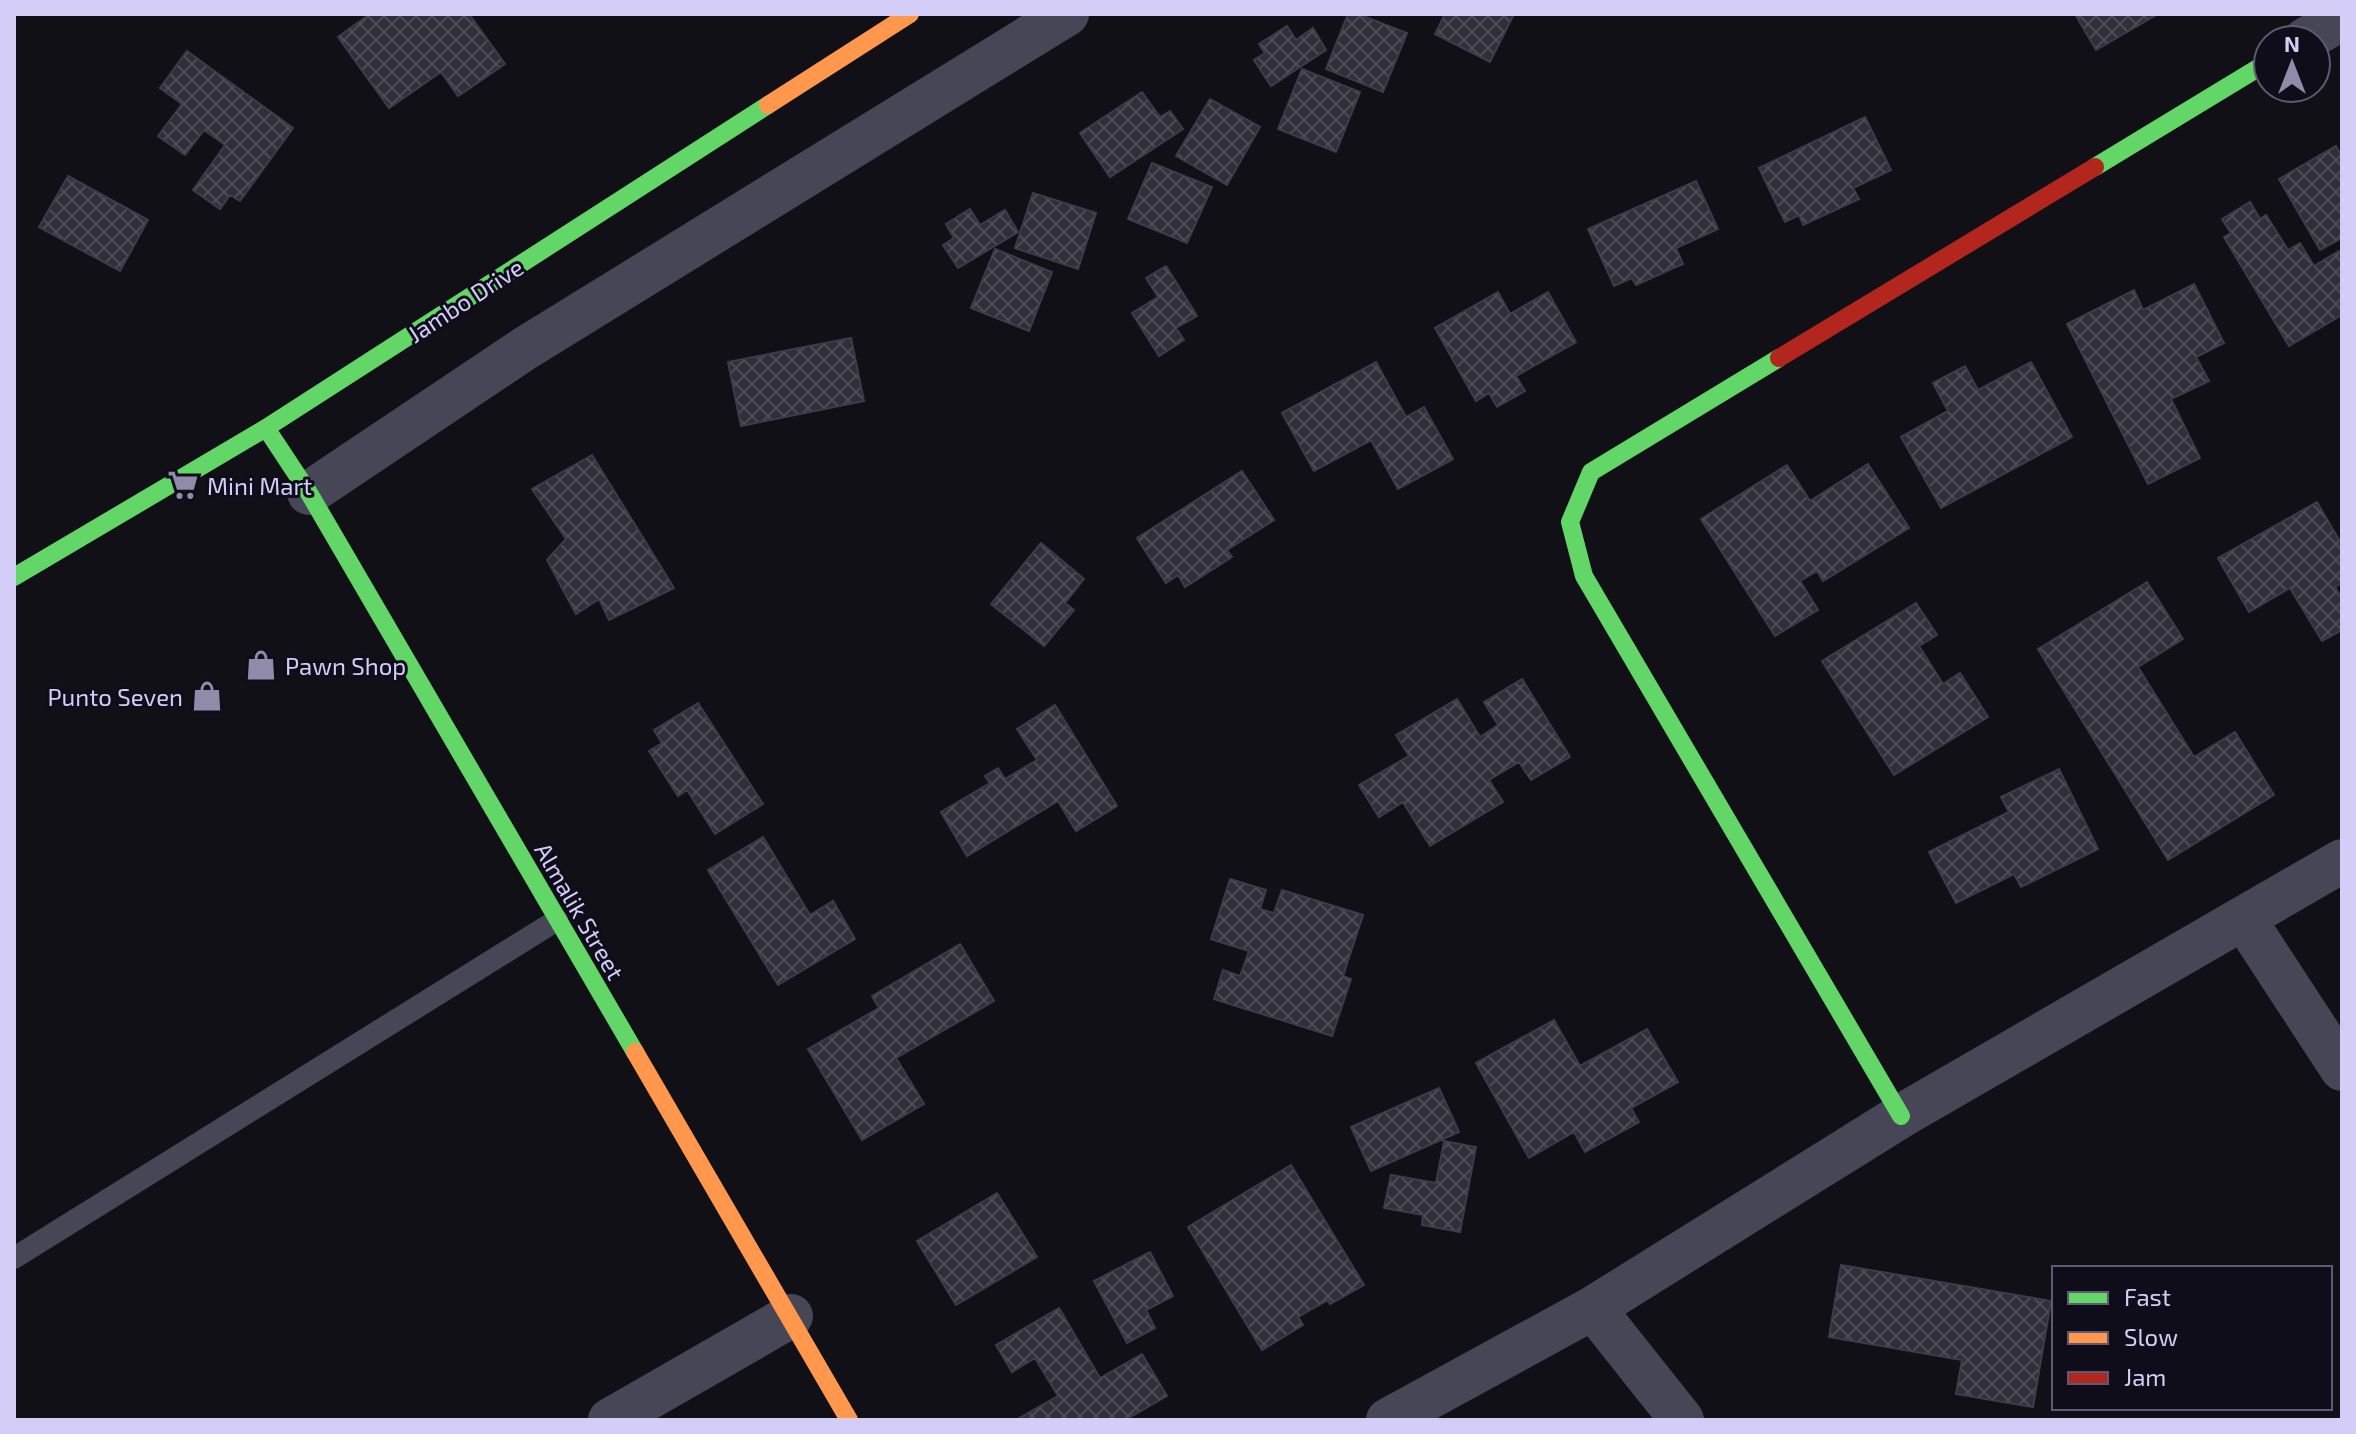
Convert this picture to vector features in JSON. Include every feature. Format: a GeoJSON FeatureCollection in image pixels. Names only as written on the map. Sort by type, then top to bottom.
{"type":"FeatureCollection","features":[{"type":"Feature","properties":{"kind":"street","name":"Jambo Drive"},"geometry":{"type":"LineString","coordinates":[[14,577],[266,428],[910,14]]}},
{"type":"Feature","properties":{"kind":"street"},"geometry":{"type":"LineString","coordinates":[[309,493],[537,341],[1067,14]]}},
{"type":"Feature","properties":{"kind":"street"},"geometry":{"type":"LineString","coordinates":[[1901,1116],[1584,576],[1570,522],[1591,472],[2252,72]]}},
{"type":"Feature","properties":{"kind":"street","name":"Almalik Street"},"geometry":{"type":"LineString","coordinates":[[266,428],[309,493],[849,1420]]}},
{"type":"Feature","properties":{"kind":"street"},"geometry":{"type":"LineString","coordinates":[[1388,1420],[1593,1308],[1901,1116],[2342,861]]}},
{"type":"Feature","properties":{"kind":"street"},"geometry":{"type":"LineString","coordinates":[[2244,919],[2342,1069]]}},
{"type":"Feature","properties":{"kind":"street"},"geometry":{"type":"LineString","coordinates":[[1593,1308],[1682,1420]]}},
{"type":"Feature","properties":{"kind":"street"},"geometry":{"type":"LineString","coordinates":[[610,1420],[791,1316]]}},
{"type":"Feature","properties":{"kind":"lane"},"geometry":{"type":"LineString","coordinates":[[14,1258],[557,920]]}},
{"type":"Feature","properties":{"kind":"building"},"geometry":{"type":"Polygon","coordinates":[[[370,14],[469,14],[505,64],[458,96],[441,72],[389,108],[338,37],[370,14]]]}},
{"type":"Feature","properties":{"kind":"building"},"geometry":{"type":"Polygon","coordinates":[[[1348,14],[1358,14],[1407,33],[1383,92],[1326,69],[1348,14]]]}},
{"type":"Feature","properties":{"kind":"building"},"geometry":{"type":"Polygon","coordinates":[[[1445,14],[1514,14],[1490,62],[1435,34],[1445,14]]]}},
{"type":"Feature","properties":{"kind":"building"},"geometry":{"type":"Polygon","coordinates":[[[2075,14],[2158,14],[2096,50],[2075,14]]]}},
{"type":"Feature","properties":{"kind":"building"},"geometry":{"type":"Polygon","coordinates":[[[1287,26],[1296,40],[1313,28],[1326,50],[1271,86],[1254,60],[1265,53],[1259,44],[1287,26]]]}},
{"type":"Feature","properties":{"kind":"building"},"geometry":{"type":"Polygon","coordinates":[[[187,51],[293,128],[240,201],[230,195],[220,209],[193,190],[225,145],[204,130],[185,155],[158,136],[182,104],[160,88],[187,51]]]}},
{"type":"Feature","properties":{"kind":"building"},"geometry":{"type":"Polygon","coordinates":[[[1302,69],[1360,92],[1336,152],[1278,129],[1302,69]]]}},
{"type":"Feature","properties":{"kind":"building"},"geometry":{"type":"Polygon","coordinates":[[[1142,92],[1160,117],[1170,111],[1183,129],[1110,177],[1080,133],[1142,92]]]}},
{"type":"Feature","properties":{"kind":"building"},"geometry":{"type":"Polygon","coordinates":[[[1210,99],[1260,127],[1227,185],[1176,156],[1210,99]]]}},
{"type":"Feature","properties":{"kind":"building"},"geometry":{"type":"Polygon","coordinates":[[[1865,117],[1891,170],[1853,188],[1859,199],[1803,225],[1799,215],[1785,222],[1759,168],[1865,117]]]}},
{"type":"Feature","properties":{"kind":"building"},"geometry":{"type":"Polygon","coordinates":[[[2336,146],[2342,157],[2342,238],[2320,250],[2279,179],[2336,146]]]}},
{"type":"Feature","properties":{"kind":"building"},"geometry":{"type":"Polygon","coordinates":[[[1152,163],[1212,187],[1187,243],[1128,219],[1152,163]]]}},
{"type":"Feature","properties":{"kind":"building"},"geometry":{"type":"Polygon","coordinates":[[[68,176],[148,220],[120,271],[39,227],[68,176]]]}},
{"type":"Feature","properties":{"kind":"building"},"geometry":{"type":"Polygon","coordinates":[[[1696,181],[1718,229],[1676,248],[1683,264],[1636,285],[1632,278],[1614,286],[1588,229],[1696,181]]]}},
{"type":"Feature","properties":{"kind":"building"},"geometry":{"type":"Polygon","coordinates":[[[1033,193],[1096,213],[1078,269],[1015,248],[1033,193]]]}},
{"type":"Feature","properties":{"kind":"building"},"geometry":{"type":"Polygon","coordinates":[[[2250,202],[2260,219],[2266,215],[2288,250],[2300,243],[2314,266],[2339,251],[2342,256],[2342,315],[2289,346],[2224,237],[2231,233],[2222,219],[2250,202]]]}},
{"type":"Feature","properties":{"kind":"building"},"geometry":{"type":"Polygon","coordinates":[[[970,209],[980,225],[1005,210],[1018,232],[958,268],[943,245],[954,238],[946,224],[970,209]]]}},
{"type":"Feature","properties":{"kind":"building"},"geometry":{"type":"Polygon","coordinates":[[[995,249],[1052,272],[1029,331],[971,308],[995,249]]]}},
{"type":"Feature","properties":{"kind":"building"},"geometry":{"type":"Polygon","coordinates":[[[1166,266],[1197,316],[1176,328],[1184,340],[1159,356],[1132,313],[1158,297],[1146,278],[1166,266]]]}},
{"type":"Feature","properties":{"kind":"building"},"geometry":{"type":"Polygon","coordinates":[[[2194,284],[2224,343],[2196,357],[2209,381],[2171,399],[2200,458],[2148,484],[2067,324],[2134,290],[2143,310],[2194,284]]]}},
{"type":"Feature","properties":{"kind":"building"},"geometry":{"type":"Polygon","coordinates":[[[1498,292],[1510,314],[1548,292],[1576,342],[1516,376],[1525,391],[1497,407],[1489,393],[1476,401],[1435,328],[1498,292]]]}},
{"type":"Feature","properties":{"kind":"building"},"geometry":{"type":"Polygon","coordinates":[[[851,338],[864,401],[741,426],[728,362],[851,338]]]}},
{"type":"Feature","properties":{"kind":"building"},"geometry":{"type":"Polygon","coordinates":[[[1376,362],[1406,417],[1424,407],[1453,459],[1398,489],[1371,440],[1314,471],[1282,413],[1376,362]]]}},
{"type":"Feature","properties":{"kind":"building"},"geometry":{"type":"Polygon","coordinates":[[[2031,362],[2072,437],[1941,508],[1901,437],[1948,411],[1933,383],[1965,366],[1978,390],[2031,362]]]}},
{"type":"Feature","properties":{"kind":"building"},"geometry":{"type":"Polygon","coordinates":[[[592,455],[674,588],[609,620],[599,599],[576,614],[547,560],[566,539],[532,489],[592,455]]]}},
{"type":"Feature","properties":{"kind":"building"},"geometry":{"type":"Polygon","coordinates":[[[1868,464],[1909,528],[1823,581],[1817,571],[1800,581],[1818,610],[1775,636],[1701,519],[1787,465],[1810,501],[1868,464]]]}},
{"type":"Feature","properties":{"kind":"building"},"geometry":{"type":"Polygon","coordinates":[[[1242,471],[1274,520],[1227,550],[1232,557],[1185,587],[1178,575],[1166,583],[1137,538],[1242,471]]]}},
{"type":"Feature","properties":{"kind":"building"},"geometry":{"type":"Polygon","coordinates":[[[2317,502],[2342,545],[2342,583],[2335,587],[2342,599],[2342,630],[2322,641],[2290,588],[2249,612],[2218,558],[2317,502]]]}},
{"type":"Feature","properties":{"kind":"building"},"geometry":{"type":"Polygon","coordinates":[[[1041,543],[1084,579],[1065,603],[1074,610],[1044,646],[991,604],[1041,543]]]}},
{"type":"Feature","properties":{"kind":"building"},"geometry":{"type":"Polygon","coordinates":[[[2147,582],[2183,639],[2138,667],[2194,757],[2235,732],[2274,795],[2168,860],[2038,649],[2147,582]]]}},
{"type":"Feature","properties":{"kind":"building"},"geometry":{"type":"Polygon","coordinates":[[[1916,603],[1937,635],[1919,646],[1943,684],[1960,673],[1988,717],[1894,775],[1822,661],[1916,603]]]}},
{"type":"Feature","properties":{"kind":"building"},"geometry":{"type":"Polygon","coordinates":[[[1522,679],[1570,757],[1531,780],[1519,762],[1489,780],[1503,802],[1430,846],[1403,802],[1379,817],[1359,785],[1409,756],[1396,735],[1457,699],[1480,737],[1498,725],[1484,702],[1522,679]]]}},
{"type":"Feature","properties":{"kind":"building"},"geometry":{"type":"Polygon","coordinates":[[[698,703],[763,804],[715,834],[687,790],[678,796],[649,751],[662,743],[654,730],[698,703]]]}},
{"type":"Feature","properties":{"kind":"building"},"geometry":{"type":"Polygon","coordinates":[[[1055,705],[1117,806],[1076,831],[1058,801],[967,856],[941,812],[990,783],[985,776],[998,768],[1005,779],[1037,760],[1017,729],[1055,705]]]}},
{"type":"Feature","properties":{"kind":"building"},"geometry":{"type":"Polygon","coordinates":[[[2059,769],[2098,849],[2021,887],[2014,874],[1956,903],[1929,852],[2009,812],[2001,797],[2059,769]]]}},
{"type":"Feature","properties":{"kind":"building"},"geometry":{"type":"Polygon","coordinates":[[[763,837],[810,915],[833,901],[855,939],[778,985],[708,870],[763,837]]]}},
{"type":"Feature","properties":{"kind":"building"},"geometry":{"type":"Polygon","coordinates":[[[1230,879],[1266,890],[1260,909],[1274,913],[1282,890],[1363,915],[1343,976],[1351,979],[1332,1036],[1214,999],[1223,970],[1240,976],[1249,951],[1211,939],[1230,879]]]}},
{"type":"Feature","properties":{"kind":"building"},"geometry":{"type":"Polygon","coordinates":[[[960,944],[994,1001],[896,1058],[924,1104],[862,1140],[808,1049],[879,1008],[872,996],[960,944]]]}},
{"type":"Feature","properties":{"kind":"building"},"geometry":{"type":"Polygon","coordinates":[[[1554,1020],[1580,1066],[1647,1029],[1678,1082],[1631,1108],[1639,1122],[1585,1152],[1574,1132],[1529,1158],[1476,1063],[1554,1020]]]}},
{"type":"Feature","properties":{"kind":"building"},"geometry":{"type":"Polygon","coordinates":[[[1439,1088],[1459,1132],[1371,1171],[1351,1127],[1439,1088]]]}},
{"type":"Feature","properties":{"kind":"building"},"geometry":{"type":"Polygon","coordinates":[[[1444,1141],[1476,1147],[1460,1232],[1422,1225],[1423,1215],[1384,1208],[1391,1175],[1436,1183],[1444,1141]]]}},
{"type":"Feature","properties":{"kind":"building"},"geometry":{"type":"Polygon","coordinates":[[[1291,1165],[1364,1285],[1298,1317],[1303,1325],[1262,1350],[1188,1227],[1291,1165]]]}},
{"type":"Feature","properties":{"kind":"building"},"geometry":{"type":"Polygon","coordinates":[[[997,1193],[1037,1257],[956,1305],[917,1241],[997,1193]]]}},
{"type":"Feature","properties":{"kind":"building"},"geometry":{"type":"Polygon","coordinates":[[[1150,1252],[1173,1296],[1146,1310],[1155,1328],[1127,1343],[1094,1281],[1150,1252]]]}},
{"type":"Feature","properties":{"kind":"building"},"geometry":{"type":"Polygon","coordinates":[[[1841,1265],[2051,1301],[2033,1407],[1956,1394],[1962,1360],[1829,1337],[1841,1265]]]}},
{"type":"Feature","properties":{"kind":"building"},"geometry":{"type":"Polygon","coordinates":[[[1059,1308],[1100,1378],[1142,1354],[1167,1396],[1125,1420],[1016,1420],[1058,1396],[1035,1358],[1012,1372],[996,1345],[1059,1308]]]}},
{"type":"Feature","properties":{"kind":"traffic: fast"},"geometry":{"type":"LineString","coordinates":[[2095,167],[2252,72]]}},
{"type":"Feature","properties":{"kind":"traffic: fast"},"geometry":{"type":"LineString","coordinates":[[14,577],[266,428],[768,105]]}},
{"type":"Feature","properties":{"kind":"traffic: fast"},"geometry":{"type":"LineString","coordinates":[[1779,358],[1591,472],[1570,522],[1584,576],[1901,1116]]}},
{"type":"Feature","properties":{"kind":"traffic: fast"},"geometry":{"type":"LineString","coordinates":[[266,428],[309,493],[635,1052]]}},
{"type":"Feature","properties":{"kind":"traffic: slow"},"geometry":{"type":"LineString","coordinates":[[768,105],[910,14]]}},
{"type":"Feature","properties":{"kind":"traffic: slow"},"geometry":{"type":"LineString","coordinates":[[635,1052],[849,1420]]}},
{"type":"Feature","properties":{"kind":"traffic: jam"},"geometry":{"type":"LineString","coordinates":[[1779,358],[2095,167]]}},
{"type":"Feature","properties":{"kind":"place","name":"Mini Mart"},"geometry":{"type":"Point","coordinates":[183,485]}},
{"type":"Feature","properties":{"kind":"place","name":"Pawn Shop"},"geometry":{"type":"Point","coordinates":[261,665]}},
{"type":"Feature","properties":{"kind":"place","name":"Punto Seven"},"geometry":{"type":"Point","coordinates":[207,696]}}]}
